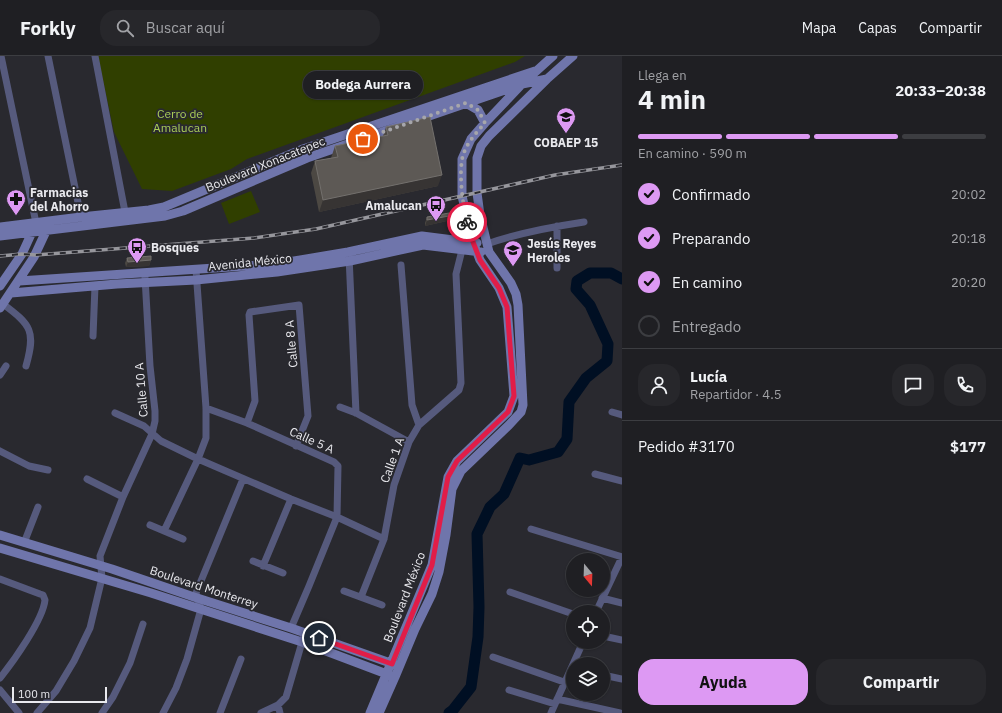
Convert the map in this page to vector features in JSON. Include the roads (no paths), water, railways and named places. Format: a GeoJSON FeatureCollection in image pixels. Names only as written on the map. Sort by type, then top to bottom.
{"type":"FeatureCollection","features":[{"type":"Feature","properties":{"kind":"street"},"geometry":{"type":"LineString","coordinates":[[1,56],[36,223],[22,254],[2,281]]}},
{"type":"Feature","properties":{"kind":"street"},"geometry":{"type":"LineString","coordinates":[[48,56],[81,217]]}},
{"type":"Feature","properties":{"kind":"street"},"geometry":{"type":"LineString","coordinates":[[95,56],[125,212]]}},
{"type":"Feature","properties":{"kind":"street","name":"Boulevard Xonacatepec"},"geometry":{"type":"LineString","coordinates":[[0,227],[149,210],[175,204],[303,149],[538,70],[553,56]]}},
{"type":"Feature","properties":{"kind":"street","name":"Boulevard Xonacatepec"},"geometry":{"type":"LineString","coordinates":[[0,236],[150,219],[183,211],[307,158],[522,84],[547,79],[573,56]]}},
{"type":"Feature","properties":{"kind":"street"},"geometry":{"type":"LineString","coordinates":[[466,244],[462,196],[462,159],[471,139],[522,84],[538,70],[561,67]]}},
{"type":"Feature","properties":{"kind":"street","name":"Boulevard México"},"geometry":{"type":"LineString","coordinates":[[395,665],[432,594],[439,572],[452,489],[461,471],[509,425],[521,412],[523,405],[518,305],[511,283],[488,248],[480,215],[477,193],[477,158],[482,146],[489,136],[547,79]]}},
{"type":"Feature","properties":{"kind":"street"},"geometry":{"type":"LineString","coordinates":[[466,103],[478,110],[485,123]]}},
{"type":"Feature","properties":{"kind":"street"},"geometry":{"type":"LineString","coordinates":[[26,366],[31,351],[30,332],[28,326],[18,316],[1,306],[36,255],[50,221]]}},
{"type":"Feature","properties":{"kind":"street"},"geometry":{"type":"LineString","coordinates":[[488,248],[557,226],[584,222]]}},
{"type":"Feature","properties":{"kind":"street"},"geometry":{"type":"LineString","coordinates":[[557,226],[557,268]]}},
{"type":"Feature","properties":{"kind":"street","name":"Avenida México"},"geometry":{"type":"LineString","coordinates":[[19,281],[145,278],[196,280],[276,272],[349,257],[423,245],[466,244],[488,248]]}},
{"type":"Feature","properties":{"kind":"street","name":"Avenida México"},"geometry":{"type":"LineString","coordinates":[[466,244],[476,251],[488,248]]}},
{"type":"Feature","properties":{"kind":"street","name":"Calle 1 A"},"geometry":{"type":"LineString","coordinates":[[361,597],[384,539],[394,485],[409,442],[419,425],[459,390],[461,383],[456,274],[466,244]]}},
{"type":"Feature","properties":{"kind":"street","name":"Boulevard México"},"geometry":{"type":"LineString","coordinates":[[379,713],[391,675],[432,565],[448,477],[457,461],[508,412],[514,396],[507,307],[499,288],[480,260],[476,251]]}},
{"type":"Feature","properties":{"kind":"street"},"geometry":{"type":"LineString","coordinates":[[349,257],[356,413]]}},
{"type":"Feature","properties":{"kind":"street","name":"Avenida México"},"geometry":{"type":"LineString","coordinates":[[11,293],[95,286],[196,270],[349,257]]}},
{"type":"Feature","properties":{"kind":"street"},"geometry":{"type":"LineString","coordinates":[[401,265],[412,405],[419,425]]}},
{"type":"Feature","properties":{"kind":"street"},"geometry":{"type":"LineString","coordinates":[[164,531],[204,446],[206,438],[206,408],[196,270]]}},
{"type":"Feature","properties":{"kind":"street","name":"Calle 10 A"},"geometry":{"type":"LineString","coordinates":[[37,713],[56,691],[74,661],[90,628],[102,578],[100,556],[123,497],[152,434],[155,411],[150,366],[145,278]]}},
{"type":"Feature","properties":{"kind":"street"},"geometry":{"type":"LineString","coordinates":[[93,336],[95,286]]}},
{"type":"Feature","properties":{"kind":"street","name":"Calle 8 A"},"geometry":{"type":"LineString","coordinates":[[247,423],[255,401],[250,312],[299,305],[308,416],[296,446]]}},
{"type":"Feature","properties":{"kind":"street"},"geometry":{"type":"LineString","coordinates":[[0,375],[6,366]]}},
{"type":"Feature","properties":{"kind":"street"},"geometry":{"type":"LineString","coordinates":[[340,407],[356,413],[409,442]]}},
{"type":"Feature","properties":{"kind":"street","name":"Calle 5 A"},"geometry":{"type":"LineString","coordinates":[[206,408],[247,423],[334,462],[338,466],[337,517],[310,586],[291,628]]}},
{"type":"Feature","properties":{"kind":"street"},"geometry":{"type":"LineString","coordinates":[[612,412],[622,415]]}},
{"type":"Feature","properties":{"kind":"street"},"geometry":{"type":"LineString","coordinates":[[115,414],[144,426],[161,440],[198,459],[337,517],[384,539]]}},
{"type":"Feature","properties":{"kind":"street"},"geometry":{"type":"LineString","coordinates":[[0,452],[29,466],[48,470]]}},
{"type":"Feature","properties":{"kind":"street"},"geometry":{"type":"LineString","coordinates":[[595,474],[622,481]]}},
{"type":"Feature","properties":{"kind":"street"},"geometry":{"type":"LineString","coordinates":[[88,479],[123,497]]}},
{"type":"Feature","properties":{"kind":"street"},"geometry":{"type":"LineString","coordinates":[[163,713],[176,688],[187,659],[200,609],[196,593],[243,479]]}},
{"type":"Feature","properties":{"kind":"street"},"geometry":{"type":"LineString","coordinates":[[263,566],[291,499]]}},
{"type":"Feature","properties":{"kind":"street"},"geometry":{"type":"LineString","coordinates":[[24,543],[38,507]]}},
{"type":"Feature","properties":{"kind":"street"},"geometry":{"type":"LineString","coordinates":[[150,525],[183,539]]}},
{"type":"Feature","properties":{"kind":"street"},"geometry":{"type":"LineString","coordinates":[[531,529],[622,557],[599,605]]}},
{"type":"Feature","properties":{"kind":"street","name":"Boulevard Monterrey"},"geometry":{"type":"LineString","coordinates":[[0,535],[305,632],[395,665]]}},
{"type":"Feature","properties":{"kind":"street","name":"Boulevard Monterrey"},"geometry":{"type":"LineString","coordinates":[[0,548],[102,578],[302,642],[391,675]]}},
{"type":"Feature","properties":{"kind":"street"},"geometry":{"type":"LineString","coordinates":[[253,561],[283,573]]}},
{"type":"Feature","properties":{"kind":"street"},"geometry":{"type":"LineString","coordinates":[[0,579],[43,595],[45,600],[38,619],[22,647],[0,678]]}},
{"type":"Feature","properties":{"kind":"street"},"geometry":{"type":"LineString","coordinates":[[344,591],[382,605]]}},
{"type":"Feature","properties":{"kind":"street"},"geometry":{"type":"LineString","coordinates":[[510,592],[566,612]]}},
{"type":"Feature","properties":{"kind":"street"},"geometry":{"type":"LineString","coordinates":[[602,598],[622,603]]}},
{"type":"Feature","properties":{"kind":"street"},"geometry":{"type":"LineString","coordinates":[[102,713],[113,697],[130,663],[143,624]]}},
{"type":"Feature","properties":{"kind":"street"},"geometry":{"type":"LineString","coordinates":[[261,713],[278,704],[286,697],[305,632]]}},
{"type":"Feature","properties":{"kind":"street"},"geometry":{"type":"LineString","coordinates":[[610,637],[622,640]]}},
{"type":"Feature","properties":{"kind":"street"},"geometry":{"type":"LineString","coordinates":[[492,657],[564,682]]}},
{"type":"Feature","properties":{"kind":"street"},"geometry":{"type":"LineString","coordinates":[[220,713],[241,659]]}},
{"type":"Feature","properties":{"kind":"street","name":"Boulevard México"},"geometry":{"type":"LineString","coordinates":[[370,713],[391,675]]}},
{"type":"Feature","properties":{"kind":"street"},"geometry":{"type":"LineString","coordinates":[[610,676],[622,679]]}},
{"type":"Feature","properties":{"kind":"street"},"geometry":{"type":"LineString","coordinates":[[551,713],[566,678]]}},
{"type":"Feature","properties":{"kind":"street"},"geometry":{"type":"LineString","coordinates":[[0,690],[19,713]]}},
{"type":"Feature","properties":{"kind":"street"},"geometry":{"type":"LineString","coordinates":[[509,690],[556,701],[620,713]]}},
{"type":"Feature","properties":{"kind":"street"},"geometry":{"type":"LineString","coordinates":[[278,704],[280,713]]}},
{"type":"Feature","properties":{"kind":"waterway"},"geometry":{"type":"LineString","coordinates":[[449,713],[471,687],[478,637],[479,607],[477,534],[490,507],[504,494],[520,458],[529,460],[558,452],[567,439],[569,402],[586,378],[607,361],[608,344],[590,305],[576,289],[577,281],[590,273],[611,273],[622,279]]}},
{"type":"Feature","properties":{"kind":"railway"},"geometry":{"type":"LineString","coordinates":[[0,256],[22,254],[36,255],[254,238],[316,229],[555,175],[622,165]]}},
{"type":"Feature","properties":{"kind":"place","name":"COBAEP 15"},"geometry":{"type":"Point","coordinates":[566,134]}},
{"type":"Feature","properties":{"kind":"place","name":"Bodega Aurrera"},"geometry":{"type":"Point","coordinates":[363,139]}},
{"type":"Feature","properties":{"kind":"place","name":"Farmacias del Ahorro"},"geometry":{"type":"Point","coordinates":[16,216]}},
{"type":"Feature","properties":{"kind":"place","name":"Amalucan"},"geometry":{"type":"Point","coordinates":[436,222]}},
{"type":"Feature","properties":{"kind":"place","name":"Bosques"},"geometry":{"type":"Point","coordinates":[137,264]}},
{"type":"Feature","properties":{"kind":"place","name":"Jesús Reyes Heroles"},"geometry":{"type":"Point","coordinates":[513,267]}},
{"type":"Feature","properties":{"kind":"park label","name":"Cerro de Amalucan"},"geometry":{"type":"Point","coordinates":[180,120]}}]}
